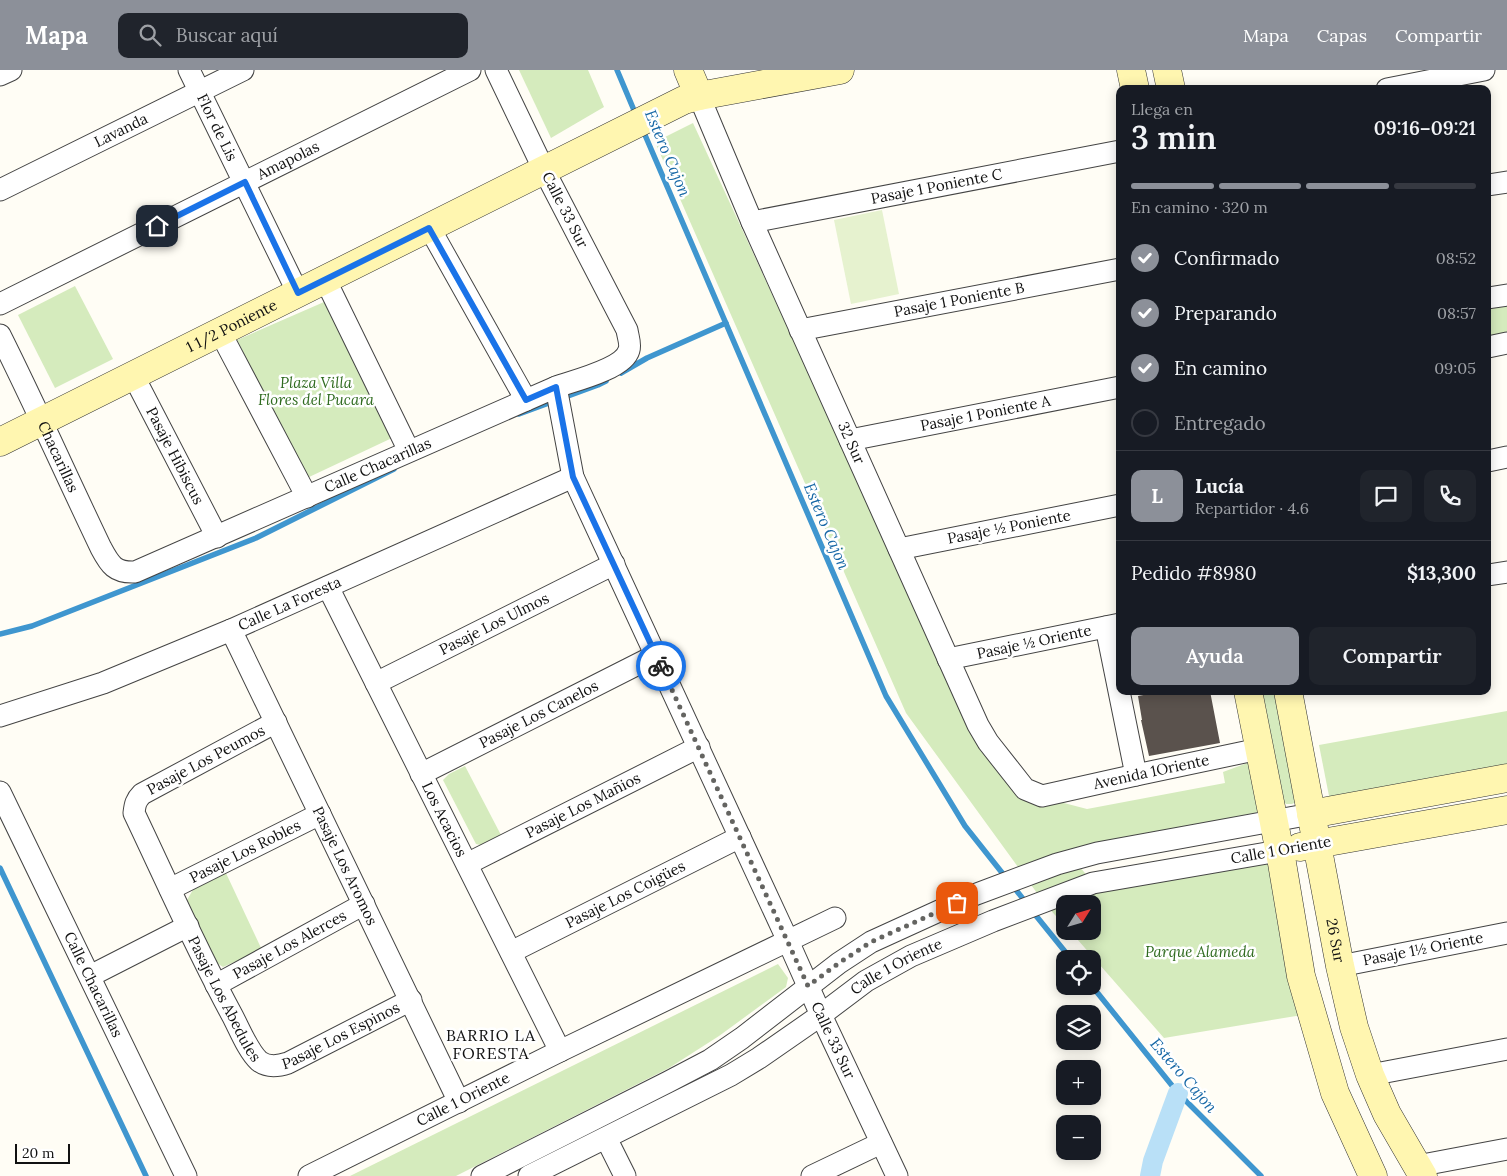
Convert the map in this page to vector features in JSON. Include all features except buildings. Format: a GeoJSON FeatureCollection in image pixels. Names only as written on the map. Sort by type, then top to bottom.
{"type":"FeatureCollection","features":[{"type":"Feature","properties":{"kind":"street"},"geometry":{"type":"LineString","coordinates":[[0,75],[11,70]]}},
{"type":"Feature","properties":{"kind":"street","name":"Flor de Lis"},"geometry":{"type":"LineString","coordinates":[[189,70],[298,293]]}},
{"type":"Feature","properties":{"kind":"street","name":"Lavanda"},"geometry":{"type":"LineString","coordinates":[[0,190],[243,70]]}},
{"type":"Feature","properties":{"kind":"street","name":"Amapolas"},"geometry":{"type":"LineString","coordinates":[[0,304],[470,70]]}},
{"type":"Feature","properties":{"kind":"street","name":"Calle 33 Sur"},"geometry":{"type":"LineString","coordinates":[[496,70],[544,170],[627,330],[630,342],[629,352]]}},
{"type":"Feature","properties":{"kind":"street","name":"32 Sur"},"geometry":{"type":"LineString","coordinates":[[688,70],[752,222],[978,725],[988,742],[1025,789],[1042,796]]}},
{"type":"Feature","properties":{"kind":"street","name":"1 1/2 Poniente"},"geometry":{"type":"LineString","coordinates":[[0,442],[668,107],[684,100],[760,77],[840,70]]}},
{"type":"Feature","properties":{"kind":"street"},"geometry":{"type":"LineString","coordinates":[[1131,70],[1134,85]]}},
{"type":"Feature","properties":{"kind":"street"},"geometry":{"type":"LineString","coordinates":[[1167,70],[1170,85]]}},
{"type":"Feature","properties":{"kind":"street"},"geometry":{"type":"LineString","coordinates":[[1407,85],[1484,70]]}},
{"type":"Feature","properties":{"kind":"street","name":"Pasaje 1 Poniente C"},"geometry":{"type":"LineString","coordinates":[[752,222],[1116,152]]}},
{"type":"Feature","properties":{"kind":"street"},"geometry":{"type":"LineString","coordinates":[[1491,185],[1507,182]]}},
{"type":"Feature","properties":{"kind":"street"},"geometry":{"type":"LineString","coordinates":[[429,228],[526,400]]}},
{"type":"Feature","properties":{"kind":"street","name":"Pasaje 1 Poniente B"},"geometry":{"type":"LineString","coordinates":[[800,330],[1116,270]]}},
{"type":"Feature","properties":{"kind":"street"},"geometry":{"type":"LineString","coordinates":[[325,280],[409,451]]}},
{"type":"Feature","properties":{"kind":"street"},"geometry":{"type":"LineString","coordinates":[[1491,298],[1507,295]]}},
{"type":"Feature","properties":{"kind":"street"},"geometry":{"type":"LineString","coordinates":[[220,332],[307,497]]}},
{"type":"Feature","properties":{"kind":"street","name":"Chacarillas"},"geometry":{"type":"LineString","coordinates":[[0,335],[105,555],[117,570],[124,573]]}},
{"type":"Feature","properties":{"kind":"street"},"geometry":{"type":"LineString","coordinates":[[1491,346],[1507,343]]}},
{"type":"Feature","properties":{"kind":"street","name":"Calle Chacarillas"},"geometry":{"type":"LineString","coordinates":[[124,573],[136,572],[556,387],[613,366],[629,352]]}},
{"type":"Feature","properties":{"kind":"street","name":"Pasaje Hibiscus"},"geometry":{"type":"LineString","coordinates":[[132,375],[217,537]]}},
{"type":"Feature","properties":{"kind":"street","name":"Calle 33 Sur"},"geometry":{"type":"LineString","coordinates":[[556,387],[573,477],[897,1176]]}},
{"type":"Feature","properties":{"kind":"street","name":"Pasaje 1 Poniente A"},"geometry":{"type":"LineString","coordinates":[[850,440],[1116,388]]}},
{"type":"Feature","properties":{"kind":"street"},"geometry":{"type":"LineString","coordinates":[[1491,460],[1507,457]]}},
{"type":"Feature","properties":{"kind":"street","name":"Calle La Foresta"},"geometry":{"type":"LineString","coordinates":[[0,716],[103,684],[231,630],[573,477]]}},
{"type":"Feature","properties":{"kind":"street","name":"Pasaje ½ Poniente"},"geometry":{"type":"LineString","coordinates":[[898,549],[1116,506]]}},
{"type":"Feature","properties":{"kind":"street","name":"Pasaje Los Ulmos"},"geometry":{"type":"LineString","coordinates":[[376,684],[614,564]]}},
{"type":"Feature","properties":{"kind":"street"},"geometry":{"type":"LineString","coordinates":[[1491,575],[1507,572]]}},
{"type":"Feature","properties":{"kind":"street","name":"Los Acacios"},"geometry":{"type":"LineString","coordinates":[[328,587],[560,1051]]}},
{"type":"Feature","properties":{"kind":"street"},"geometry":{"type":"LineString","coordinates":[[1113,626],[1116,645]]}},
{"type":"Feature","properties":{"kind":"street","name":"Pasaje ½ Oriente"},"geometry":{"type":"LineString","coordinates":[[948,660],[1113,626]]}},
{"type":"Feature","properties":{"kind":"street","name":"Pasaje Los Aromos"},"geometry":{"type":"LineString","coordinates":[[231,630],[459,1102]]}},
{"type":"Feature","properties":{"kind":"street","name":"Pasaje Los Canelos"},"geometry":{"type":"LineString","coordinates":[[422,774],[656,655]]}},
{"type":"Feature","properties":{"kind":"street"},"geometry":{"type":"LineString","coordinates":[[1124,695],[1136,775]]}},
{"type":"Feature","properties":{"kind":"street"},"geometry":{"type":"LineString","coordinates":[[1249,695],[1274,820],[1302,976],[1335,1093],[1373,1176]]}},
{"type":"Feature","properties":{"kind":"street","name":"26 Sur"},"geometry":{"type":"LineString","coordinates":[[1289,695],[1340,966],[1354,1027],[1370,1075],[1388,1114],[1420,1171]]}},
{"type":"Feature","properties":{"kind":"street","name":"Pasaje Los Peumos"},"geometry":{"type":"LineString","coordinates":[[137,798],[276,722]]}},
{"type":"Feature","properties":{"kind":"street","name":"Pasaje Los Mañios"},"geometry":{"type":"LineString","coordinates":[[466,864],[698,748]]}},
{"type":"Feature","properties":{"kind":"street","name":"Avenida 1Oriente"},"geometry":{"type":"LineString","coordinates":[[1042,796],[1259,749]]}},
{"type":"Feature","properties":{"kind":"street","name":"Calle 1 Oriente"},"geometry":{"type":"LineString","coordinates":[[482,1176],[710,1060],[742,1038],[839,963],[871,942],[974,895],[1067,860],[1097,853],[1507,778]]}},
{"type":"Feature","properties":{"kind":"street","name":"Calle Chacarillas"},"geometry":{"type":"LineString","coordinates":[[0,792],[186,1176]]}},
{"type":"Feature","properties":{"kind":"street","name":"Pasaje Los Abedules"},"geometry":{"type":"LineString","coordinates":[[137,798],[134,813],[216,985],[252,1052],[260,1062],[268,1065]]}},
{"type":"Feature","properties":{"kind":"street","name":"Calle 1 Oriente"},"geometry":{"type":"LineString","coordinates":[[528,1176],[732,1075],[821,1015],[866,981],[911,956],[1060,895],[1093,883],[1507,810]]}},
{"type":"Feature","properties":{"kind":"street","name":"Pasaje Los Robles"},"geometry":{"type":"LineString","coordinates":[[170,889],[320,814]]}},
{"type":"Feature","properties":{"kind":"street","name":"Pasaje Los Coigües"},"geometry":{"type":"LineString","coordinates":[[511,952],[740,837]]}},
{"type":"Feature","properties":{"kind":"street","name":"Pasaje Los Alerces"},"geometry":{"type":"LineString","coordinates":[[216,985],[364,904]]}},
{"type":"Feature","properties":{"kind":"street","name":"Calle 1 Oriente"},"geometry":{"type":"LineString","coordinates":[[309,1176],[834,918]]}},
{"type":"Feature","properties":{"kind":"street","name":"Pasaje Los Abedules"},"geometry":{"type":"LineString","coordinates":[[90,976],[188,926]]}},
{"type":"Feature","properties":{"kind":"street","name":"Pasaje 1½ Oriente"},"geometry":{"type":"LineString","coordinates":[[1340,966],[1507,933]]}},
{"type":"Feature","properties":{"kind":"street","name":"Pasaje Los Espinos"},"geometry":{"type":"LineString","coordinates":[[268,1065],[278,1066],[288,1063],[411,1000]]}},
{"type":"Feature","properties":{"kind":"street"},"geometry":{"type":"LineString","coordinates":[[1370,1075],[1507,1049]]}},
{"type":"Feature","properties":{"kind":"street"},"geometry":{"type":"LineString","coordinates":[[606,1138],[625,1176]]}},
{"type":"Feature","properties":{"kind":"street"},"geometry":{"type":"LineString","coordinates":[[812,1176],[881,1143]]}},
{"type":"Feature","properties":{"kind":"street"},"geometry":{"type":"LineString","coordinates":[[1420,1171],[1507,1148]]}},
{"type":"Feature","properties":{"kind":"green space"},"geometry":{"type":"Polygon","coordinates":[[[519,70],[588,70],[604,107],[551,138],[519,70]]]}},
{"type":"Feature","properties":{"kind":"green space","name":"Parque Alameda"},"geometry":{"type":"Polygon","coordinates":[[[693,123],[977,738],[1029,802],[1060,802],[1087,809],[1225,783],[1223,772],[1250,762],[1264,811],[1067,851],[1093,883],[1285,858],[1314,1013],[1164,1038],[1101,966],[1101,950],[1087,950],[1078,940],[1101,940],[1101,895],[1056,895],[1056,916],[1045,904],[906,713],[655,142],[693,123]]]}},
{"type":"Feature","properties":{"kind":"green space"},"geometry":{"type":"Polygon","coordinates":[[[882,210],[899,294],[851,304],[834,220],[882,210]]]}},
{"type":"Feature","properties":{"kind":"green space"},"geometry":{"type":"Polygon","coordinates":[[[75,286],[113,359],[55,388],[18,315],[75,286]]]}},
{"type":"Feature","properties":{"kind":"green space"},"geometry":{"type":"Polygon","coordinates":[[[1507,300],[1507,339],[1491,342],[1491,303],[1507,300]]]}},
{"type":"Feature","properties":{"kind":"green space","name":"Plaza Villa Flores del Pucara"},"geometry":{"type":"Polygon","coordinates":[[[324,302],[392,438],[307,478],[237,340],[324,302]]]}},
{"type":"Feature","properties":{"kind":"green space"},"geometry":{"type":"Polygon","coordinates":[[[1262,695],[1281,695],[1296,802],[1286,804],[1283,801],[1262,695]]]}},
{"type":"Feature","properties":{"kind":"green space"},"geometry":{"type":"Polygon","coordinates":[[[1507,711],[1507,767],[1330,801],[1319,745],[1507,711]]]}},
{"type":"Feature","properties":{"kind":"green space"},"geometry":{"type":"Polygon","coordinates":[[[465,766],[502,837],[485,846],[476,844],[443,780],[449,774],[465,766]]]}},
{"type":"Feature","properties":{"kind":"green space"},"geometry":{"type":"Polygon","coordinates":[[[225,871],[262,950],[223,967],[214,961],[187,900],[194,888],[225,871]]]}},
{"type":"Feature","properties":{"kind":"green space"},"geometry":{"type":"Polygon","coordinates":[[[778,964],[788,978],[786,987],[719,1036],[669,1068],[456,1176],[350,1176],[778,964]]]}},
{"type":"Feature","properties":{"kind":"waterway","name":"Estero Cajon"},"geometry":{"type":"LineString","coordinates":[[617,70],[636,115]]}},
{"type":"Feature","properties":{"kind":"waterway","name":"Estero Cajon"},"geometry":{"type":"LineString","coordinates":[[642,128],[886,696],[965,826],[1007,879]]}},
{"type":"Feature","properties":{"kind":"waterway"},"geometry":{"type":"LineString","coordinates":[[621,373],[647,358],[726,323]]}},
{"type":"Feature","properties":{"kind":"waterway"},"geometry":{"type":"LineString","coordinates":[[519,414],[606,381]]}},
{"type":"Feature","properties":{"kind":"waterway"},"geometry":{"type":"LineString","coordinates":[[0,634],[32,626],[256,538],[394,469]]}},
{"type":"Feature","properties":{"kind":"waterway"},"geometry":{"type":"LineString","coordinates":[[0,868],[146,1176]]}},
{"type":"Feature","properties":{"kind":"waterway","name":"Estero Cajon"},"geometry":{"type":"LineString","coordinates":[[1013,886],[1027,904]]}},
{"type":"Feature","properties":{"kind":"waterway","name":"Estero Cajon"},"geometry":{"type":"LineString","coordinates":[[1033,912],[1064,950]]}},
{"type":"Feature","properties":{"kind":"waterway","name":"Estero Cajon"},"geometry":{"type":"LineString","coordinates":[[1099,995],[1178,1093],[1261,1176]]}},
{"type":"Feature","properties":{"kind":"waterway"},"geometry":{"type":"LineString","coordinates":[[1150,1176],[1153,1161],[1178,1093]]}},
{"type":"Feature","properties":{"kind":"way so far"},"geometry":{"type":"LineString","coordinates":[[661,666],[808,986],[871,942],[957,903]]}},
{"type":"Feature","properties":{"kind":"district","name":"BARRIO LA FORESTA"},"geometry":{"type":"Point","coordinates":[491,1044]}},
{"type":"Feature","properties":{"kind":"route"},"geometry":{"type":"LineString","coordinates":[[157,226],[245,182],[298,293],[429,228],[526,400],[556,387],[573,477],[661,666]]}}]}
